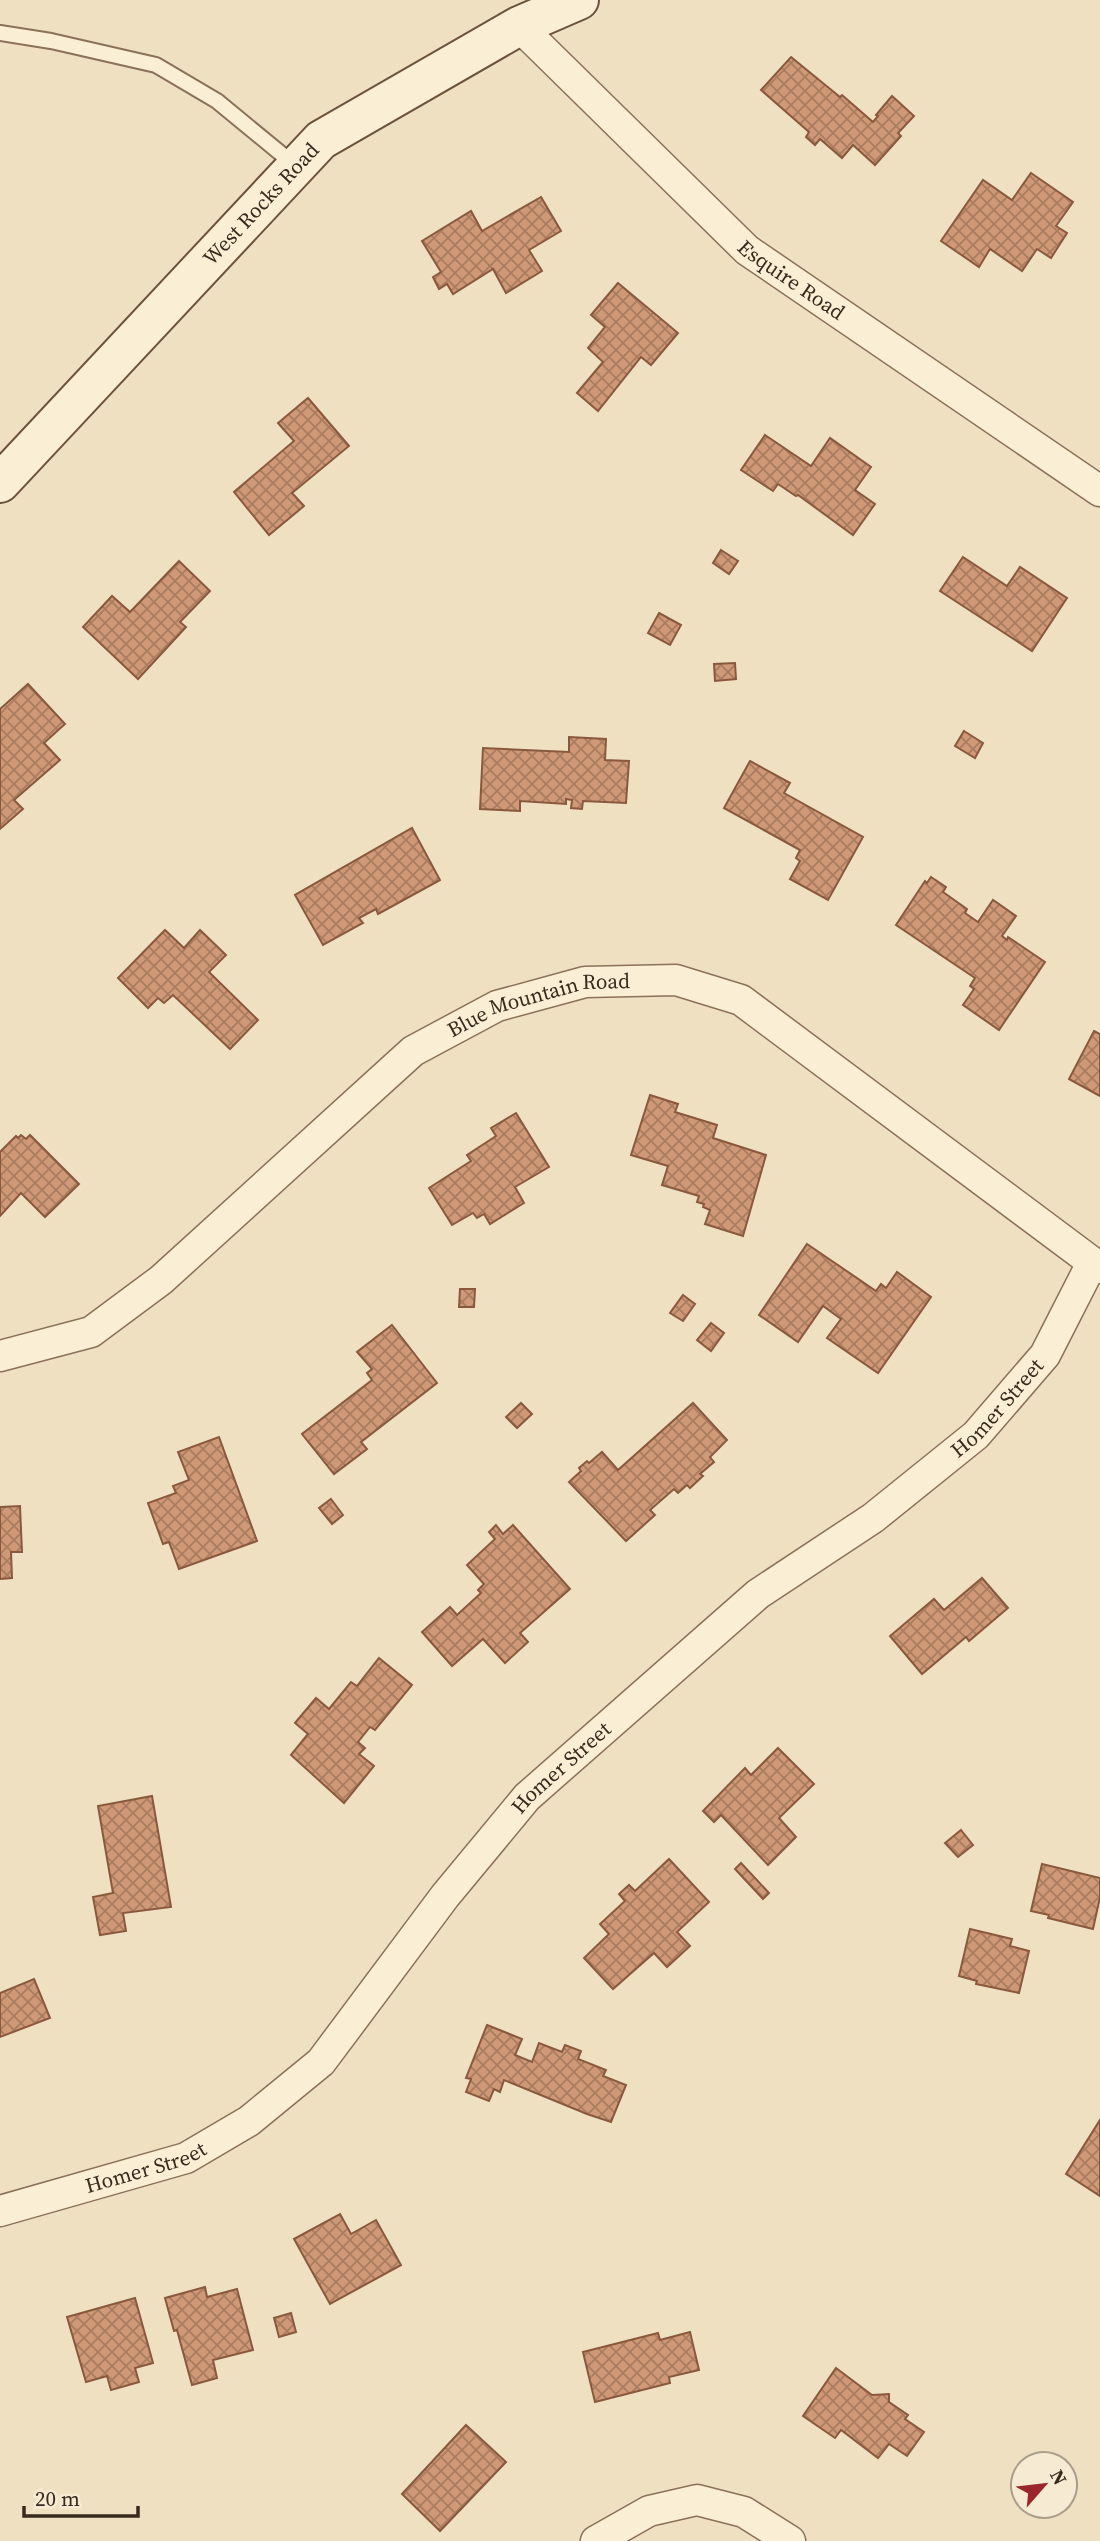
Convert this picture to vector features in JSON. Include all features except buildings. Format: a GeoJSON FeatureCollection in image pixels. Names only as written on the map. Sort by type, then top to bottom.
{"type":"FeatureCollection","features":[{"type":"Feature","properties":{"kind":"main road","name":"West Rocks Road"},"geometry":{"type":"LineString","coordinates":[[0,483],[321,140],[519,26],[579,0]]}},
{"type":"Feature","properties":{"kind":"street","name":"Esquire Road"},"geometry":{"type":"LineString","coordinates":[[519,26],[747,250],[1100,491]]}},
{"type":"Feature","properties":{"kind":"street","name":"Blue Mountain Road"},"geometry":{"type":"LineString","coordinates":[[0,1356],[91,1332],[161,1280],[413,1051],[498,1006],[585,982],[676,980],[741,1000],[1096,1265]]}},
{"type":"Feature","properties":{"kind":"street","name":"Homer Street"},"geometry":{"type":"LineString","coordinates":[[0,2211],[186,2158],[249,2121],[321,2062],[445,1895],[527,1797],[758,1594],[873,1518],[976,1435],[1045,1355],[1096,1265]]}},
{"type":"Feature","properties":{"kind":"street"},"geometry":{"type":"LineString","coordinates":[[596,2541],[649,2511],[697,2500],[744,2512],[790,2541]]}},
{"type":"Feature","properties":{"kind":"lane"},"geometry":{"type":"LineString","coordinates":[[0,33],[51,40],[156,65],[217,101],[297,167]]}}]}
